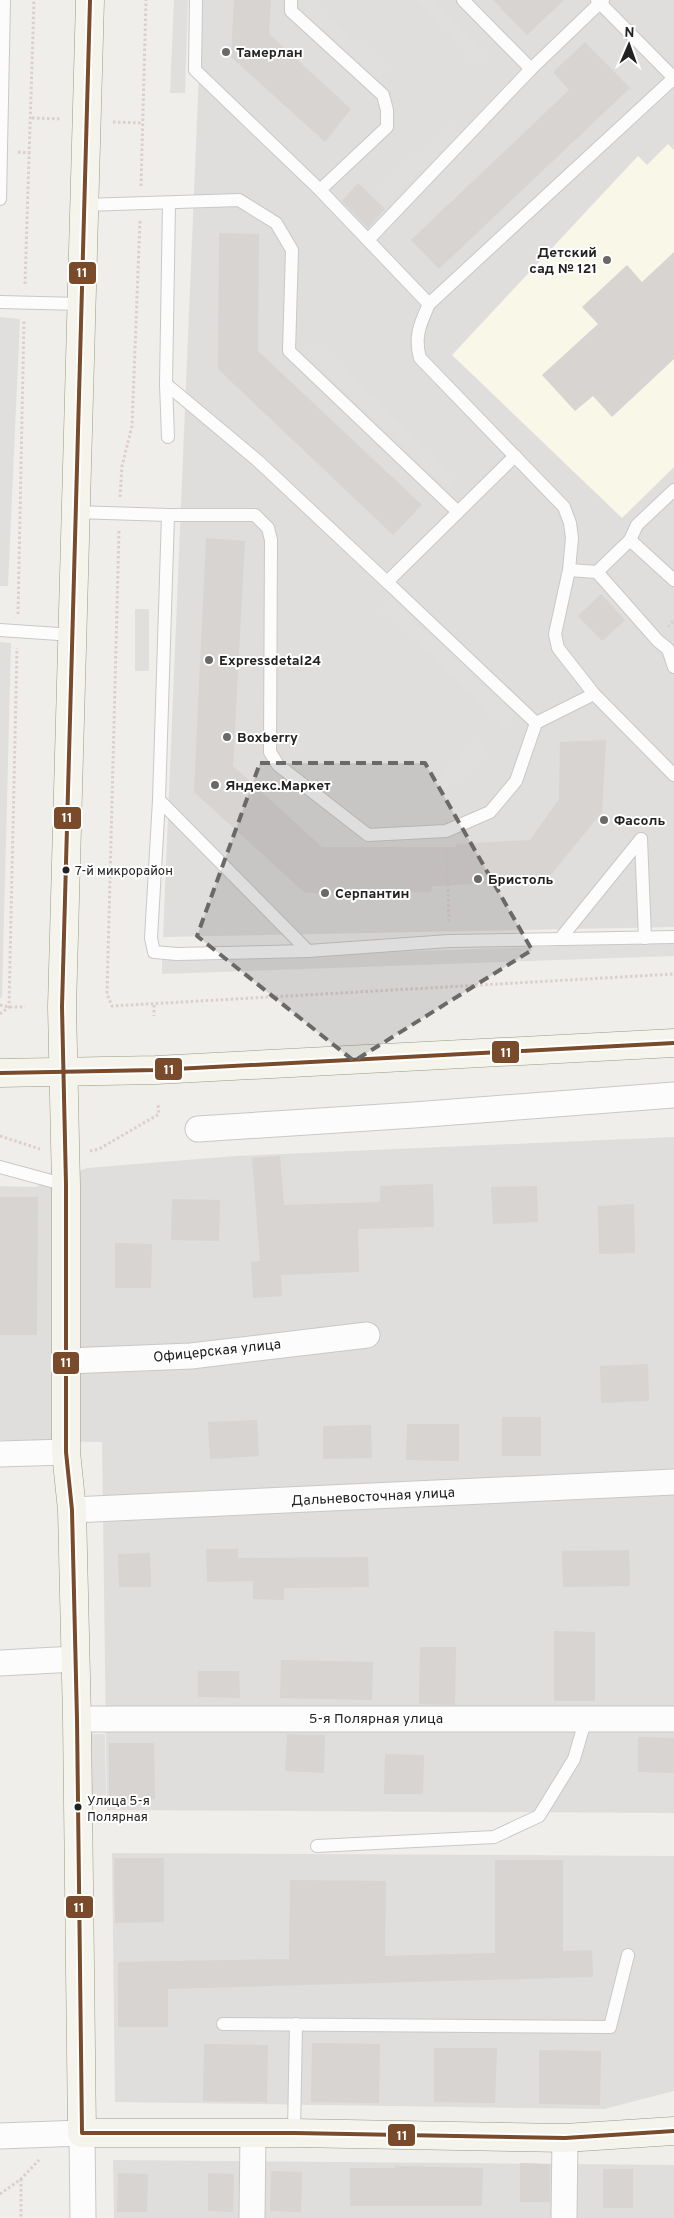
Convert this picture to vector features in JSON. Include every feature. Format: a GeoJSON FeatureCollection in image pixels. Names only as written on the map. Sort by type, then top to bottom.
{"type":"FeatureCollection","features":[{"type":"Feature","properties":{"kind":"street"},"geometry":{"type":"LineString","coordinates":[[83,2218],[77,1719],[72,1510],[66,1452],[66,1185],[62,1007],[90,0]]}},
{"type":"Feature","properties":{"kind":"street"},"geometry":{"type":"LineString","coordinates":[[0,1073],[156,1070],[674,1043]]}},
{"type":"Feature","properties":{"kind":"street"},"geometry":{"type":"LineString","coordinates":[[198,1129],[674,1095]]}},
{"type":"Feature","properties":{"kind":"street","name":"Офицерская улица"},"geometry":{"type":"LineString","coordinates":[[66,1362],[191,1356],[368,1335]]}},
{"type":"Feature","properties":{"kind":"street"},"geometry":{"type":"LineString","coordinates":[[0,1454],[66,1452]]}},
{"type":"Feature","properties":{"kind":"street","name":"Дальневосточная улица"},"geometry":{"type":"LineString","coordinates":[[72,1510],[674,1482]]}},
{"type":"Feature","properties":{"kind":"street"},"geometry":{"type":"LineString","coordinates":[[0,1663],[75,1659]]}},
{"type":"Feature","properties":{"kind":"street","name":"5-я Полярная улица"},"geometry":{"type":"LineString","coordinates":[[77,1719],[674,1719]]}},
{"type":"Feature","properties":{"kind":"street"},"geometry":{"type":"LineString","coordinates":[[0,2136],[82,2133],[294,2133],[565,2138],[674,2131]]}},
{"type":"Feature","properties":{"kind":"street"},"geometry":{"type":"LineString","coordinates":[[252,2218],[253,2134]]}},
{"type":"Feature","properties":{"kind":"street"},"geometry":{"type":"LineString","coordinates":[[564,2218],[565,2138]]}},
{"type":"Feature","properties":{"kind":"lane"},"geometry":{"type":"LineString","coordinates":[[0,199],[4,0]]}},
{"type":"Feature","properties":{"kind":"lane"},"geometry":{"type":"LineString","coordinates":[[196,0],[194,70],[320,190],[429,304]]}},
{"type":"Feature","properties":{"kind":"lane"},"geometry":{"type":"LineString","coordinates":[[292,0],[291,11],[383,95],[387,110],[387,127],[320,190]]}},
{"type":"Feature","properties":{"kind":"lane"},"geometry":{"type":"LineString","coordinates":[[463,0],[531,69]]}},
{"type":"Feature","properties":{"kind":"lane"},"geometry":{"type":"LineString","coordinates":[[368,240],[531,69],[600,1],[674,78],[429,304],[417,329],[416,344],[420,358],[564,507],[570,523],[572,538],[570,570],[555,634],[558,648],[594,694],[674,775]]}},
{"type":"Feature","properties":{"kind":"lane"},"geometry":{"type":"LineString","coordinates":[[84,205],[239,200],[276,223],[292,250],[288,351],[458,512]]}},
{"type":"Feature","properties":{"kind":"lane"},"geometry":{"type":"LineString","coordinates":[[168,437],[166,384],[169,203]]}},
{"type":"Feature","properties":{"kind":"lane"},"geometry":{"type":"LineString","coordinates":[[0,302],[81,304]]}},
{"type":"Feature","properties":{"kind":"lane"},"geometry":{"type":"LineString","coordinates":[[166,384],[258,461],[536,724]]}},
{"type":"Feature","properties":{"kind":"lane"},"geometry":{"type":"LineString","coordinates":[[387,582],[515,456]]}},
{"type":"Feature","properties":{"kind":"lane"},"geometry":{"type":"LineString","coordinates":[[597,572],[630,540],[637,525],[674,490]]}},
{"type":"Feature","properties":{"kind":"lane"},"geometry":{"type":"LineString","coordinates":[[75,512],[255,515],[268,528],[271,540],[270,752],[278,765],[368,835],[446,831],[490,812],[516,782],[536,724],[594,694]]}},
{"type":"Feature","properties":{"kind":"lane"},"geometry":{"type":"LineString","coordinates":[[168,515],[159,800],[151,938],[154,952],[177,954],[308,950],[449,941],[674,937]]}},
{"type":"Feature","properties":{"kind":"lane"},"geometry":{"type":"LineString","coordinates":[[630,540],[674,580]]}},
{"type":"Feature","properties":{"kind":"lane"},"geometry":{"type":"LineString","coordinates":[[570,570],[597,572],[658,641],[671,649],[674,667]]}},
{"type":"Feature","properties":{"kind":"lane"},"geometry":{"type":"LineString","coordinates":[[0,630],[73,635]]}},
{"type":"Feature","properties":{"kind":"lane"},"geometry":{"type":"LineString","coordinates":[[159,800],[308,950]]}},
{"type":"Feature","properties":{"kind":"lane"},"geometry":{"type":"LineString","coordinates":[[560,939],[641,839],[645,938]]}},
{"type":"Feature","properties":{"kind":"lane"},"geometry":{"type":"LineString","coordinates":[[0,1167],[66,1185]]}},
{"type":"Feature","properties":{"kind":"lane"},"geometry":{"type":"LineString","coordinates":[[318,1846],[494,1837],[539,1816],[574,1760],[586,1718]]}},
{"type":"Feature","properties":{"kind":"lane"},"geometry":{"type":"LineString","coordinates":[[223,2024],[610,2026],[628,1956]]}},
{"type":"Feature","properties":{"kind":"lane"},"geometry":{"type":"LineString","coordinates":[[294,2133],[296,2024]]}},
{"type":"Feature","properties":{"kind":"path"},"geometry":{"type":"LineString","coordinates":[[9,1008],[24,303],[32,118],[34,0]]}},
{"type":"Feature","properties":{"kind":"path"},"geometry":{"type":"LineString","coordinates":[[32,118],[65,120]]}},
{"type":"Feature","properties":{"kind":"path"},"geometry":{"type":"LineString","coordinates":[[112,122],[142,123]]}},
{"type":"Feature","properties":{"kind":"path"},"geometry":{"type":"LineString","coordinates":[[446,831],[449,941]]}},
{"type":"Feature","properties":{"kind":"path"},"geometry":{"type":"LineString","coordinates":[[112,1006],[674,974]]}},
{"type":"Feature","properties":{"kind":"path"},"geometry":{"type":"LineString","coordinates":[[0,1005],[9,1008],[25,1007]]}},
{"type":"Feature","properties":{"kind":"path"},"geometry":{"type":"LineString","coordinates":[[154,1005],[154,1016]]}},
{"type":"Feature","properties":{"kind":"path"},"geometry":{"type":"LineString","coordinates":[[0,1014],[9,1008]]}},
{"type":"Feature","properties":{"kind":"path"},"geometry":{"type":"LineString","coordinates":[[87,1152],[99,1149],[159,1114],[158,1105]]}},
{"type":"Feature","properties":{"kind":"path"},"geometry":{"type":"LineString","coordinates":[[0,1136],[48,1151]]}},
{"type":"Feature","properties":{"kind":"path"},"geometry":{"type":"LineString","coordinates":[[0,2194],[21,2179],[41,2158]]}},
{"type":"Feature","properties":{"kind":"path"},"geometry":{"type":"LineString","coordinates":[[21,2179],[22,2218]]}},
{"type":"Feature","properties":{"kind":"highlighted area"},"geometry":{"type":"Polygon","coordinates":[[[260,763],[425,763],[532,950],[354,1061],[197,936],[260,763]]]}},
{"type":"Feature","properties":{"kind":"shaded area"},"geometry":{"type":"Polygon","coordinates":[[[174,0],[188,0],[185,93],[170,93],[174,0]]]}},
{"type":"Feature","properties":{"kind":"shaded area"},"geometry":{"type":"Polygon","coordinates":[[[202,0],[674,0],[674,927],[163,937],[202,0]]]}},
{"type":"Feature","properties":{"kind":"shaded area"},"geometry":{"type":"Polygon","coordinates":[[[416,0],[435,0],[486,56],[476,65],[416,0]]]}},
{"type":"Feature","properties":{"kind":"shaded area"},"geometry":{"type":"Polygon","coordinates":[[[311,2],[388,68],[379,79],[302,13],[311,2]]]}},
{"type":"Feature","properties":{"kind":"shaded area"},"geometry":{"type":"Polygon","coordinates":[[[449,124],[459,134],[386,205],[376,195],[449,124]]]}},
{"type":"Feature","properties":{"kind":"shaded area","name":"Детский сад № 121"},"geometry":{"type":"Polygon","coordinates":[[[668,144],[674,150],[674,467],[622,518],[452,355],[638,156],[647,165],[668,144]]]}},
{"type":"Feature","properties":{"kind":"shaded area"},"geometry":{"type":"Polygon","coordinates":[[[0,317],[20,319],[8,586],[0,586],[0,317]]]}},
{"type":"Feature","properties":{"kind":"shaded area"},"geometry":{"type":"Polygon","coordinates":[[[317,343],[458,479],[448,490],[307,353],[317,343]]]}},
{"type":"Feature","properties":{"kind":"shaded area"},"geometry":{"type":"Polygon","coordinates":[[[391,599],[514,715],[504,726],[381,609],[391,599]]]}},
{"type":"Feature","properties":{"kind":"shaded area"},"geometry":{"type":"Polygon","coordinates":[[[135,609],[149,609],[149,671],[135,671],[135,609]]]}},
{"type":"Feature","properties":{"kind":"shaded area"},"geometry":{"type":"Polygon","coordinates":[[[0,642],[11,643],[2,997],[0,998],[0,642]]]}},
{"type":"Feature","properties":{"kind":"shaded area"},"geometry":{"type":"Polygon","coordinates":[[[478,740],[488,750],[443,792],[433,782],[478,740]]]}},
{"type":"Feature","properties":{"kind":"shaded area"},"geometry":{"type":"Polygon","coordinates":[[[674,942],[674,956],[162,974],[162,960],[674,942]]]}},
{"type":"Feature","properties":{"kind":"shaded area"},"geometry":{"type":"Polygon","coordinates":[[[674,1137],[674,1813],[107,1810],[102,1442],[0,1440],[0,1186],[35,1187],[87,1168],[236,1156],[674,1137]]]}},
{"type":"Feature","properties":{"kind":"shaded area"},"geometry":{"type":"Polygon","coordinates":[[[90,1734],[105,1734],[106,1795],[92,1796],[90,1734]]]}},
{"type":"Feature","properties":{"kind":"shaded area"},"geometry":{"type":"Polygon","coordinates":[[[112,1853],[674,1856],[674,2091],[604,2109],[115,2102],[112,1853]]]}},
{"type":"Feature","properties":{"kind":"shaded area"},"geometry":{"type":"Polygon","coordinates":[[[113,2160],[674,2165],[674,2218],[114,2218],[113,2160]]]}},
{"type":"Feature","properties":{"kind":"building"},"geometry":{"type":"Polygon","coordinates":[[[234,0],[271,0],[269,34],[351,109],[325,142],[231,57],[234,0]]]}},
{"type":"Feature","properties":{"kind":"building"},"geometry":{"type":"Polygon","coordinates":[[[493,0],[564,0],[527,35],[493,0]]]}},
{"type":"Feature","properties":{"kind":"building"},"geometry":{"type":"Polygon","coordinates":[[[585,42],[630,88],[439,269],[411,240],[569,90],[553,72],[585,42]]]}},
{"type":"Feature","properties":{"kind":"building"},"geometry":{"type":"Polygon","coordinates":[[[358,183],[385,209],[368,228],[342,201],[358,183]]]}},
{"type":"Feature","properties":{"kind":"building"},"geometry":{"type":"Polygon","coordinates":[[[219,233],[259,234],[258,351],[422,505],[393,535],[218,369],[219,233]]]}},
{"type":"Feature","properties":{"kind":"building"},"geometry":{"type":"Polygon","coordinates":[[[674,252],[674,359],[612,417],[593,396],[575,411],[542,375],[598,324],[582,307],[627,265],[642,282],[674,252]]]}},
{"type":"Feature","properties":{"kind":"building"},"geometry":{"type":"Polygon","coordinates":[[[206,538],[245,541],[233,766],[322,847],[456,847],[456,844],[530,840],[559,799],[560,742],[606,740],[602,812],[546,881],[432,886],[431,892],[305,893],[194,792],[206,538]]]}},
{"type":"Feature","properties":{"kind":"building"},"geometry":{"type":"Polygon","coordinates":[[[601,594],[625,620],[602,641],[578,616],[601,594]]]}},
{"type":"Feature","properties":{"kind":"building"},"geometry":{"type":"Polygon","coordinates":[[[280,1156],[284,1205],[380,1202],[380,1186],[433,1184],[434,1227],[358,1229],[359,1272],[281,1275],[282,1296],[253,1298],[251,1262],[260,1261],[252,1158],[280,1156]]]}},
{"type":"Feature","properties":{"kind":"building"},"geometry":{"type":"Polygon","coordinates":[[[537,1186],[538,1222],[493,1224],[491,1187],[537,1186]]]}},
{"type":"Feature","properties":{"kind":"building"},"geometry":{"type":"Polygon","coordinates":[[[0,1197],[38,1197],[37,1335],[0,1335],[0,1197]]]}},
{"type":"Feature","properties":{"kind":"building"},"geometry":{"type":"Polygon","coordinates":[[[172,1199],[220,1200],[219,1241],[171,1240],[172,1199]]]}},
{"type":"Feature","properties":{"kind":"building"},"geometry":{"type":"Polygon","coordinates":[[[634,1204],[635,1253],[599,1254],[598,1206],[634,1204]]]}},
{"type":"Feature","properties":{"kind":"building"},"geometry":{"type":"Polygon","coordinates":[[[115,1243],[152,1244],[151,1288],[115,1288],[115,1243]]]}},
{"type":"Feature","properties":{"kind":"building"},"geometry":{"type":"Polygon","coordinates":[[[648,1364],[649,1401],[601,1403],[600,1366],[648,1364]]]}},
{"type":"Feature","properties":{"kind":"building"},"geometry":{"type":"Polygon","coordinates":[[[502,1417],[541,1417],[541,1456],[502,1456],[502,1417]]]}},
{"type":"Feature","properties":{"kind":"building"},"geometry":{"type":"Polygon","coordinates":[[[257,1420],[259,1456],[210,1459],[208,1422],[257,1420]]]}},
{"type":"Feature","properties":{"kind":"building"},"geometry":{"type":"Polygon","coordinates":[[[407,1424],[459,1424],[459,1461],[406,1460],[407,1424]]]}},
{"type":"Feature","properties":{"kind":"building"},"geometry":{"type":"Polygon","coordinates":[[[371,1425],[372,1458],[323,1459],[323,1426],[371,1425]]]}},
{"type":"Feature","properties":{"kind":"building"},"geometry":{"type":"Polygon","coordinates":[[[206,1549],[238,1549],[238,1558],[368,1557],[369,1587],[284,1588],[284,1600],[253,1599],[253,1581],[207,1582],[206,1549]]]}},
{"type":"Feature","properties":{"kind":"building"},"geometry":{"type":"Polygon","coordinates":[[[629,1550],[630,1586],[563,1587],[562,1551],[629,1550]]]}},
{"type":"Feature","properties":{"kind":"building"},"geometry":{"type":"Polygon","coordinates":[[[150,1553],[151,1587],[119,1587],[118,1554],[150,1553]]]}},
{"type":"Feature","properties":{"kind":"building"},"geometry":{"type":"Polygon","coordinates":[[[554,1631],[595,1632],[595,1701],[554,1701],[554,1631]]]}},
{"type":"Feature","properties":{"kind":"building"},"geometry":{"type":"Polygon","coordinates":[[[420,1647],[456,1647],[455,1705],[419,1704],[420,1647]]]}},
{"type":"Feature","properties":{"kind":"building"},"geometry":{"type":"Polygon","coordinates":[[[281,1660],[373,1662],[372,1700],[280,1698],[281,1660]]]}},
{"type":"Feature","properties":{"kind":"building"},"geometry":{"type":"Polygon","coordinates":[[[198,1671],[239,1671],[240,1698],[198,1697],[198,1671]]]}},
{"type":"Feature","properties":{"kind":"building"},"geometry":{"type":"Polygon","coordinates":[[[287,1734],[325,1735],[324,1773],[285,1771],[287,1734]]]}},
{"type":"Feature","properties":{"kind":"building"},"geometry":{"type":"Polygon","coordinates":[[[638,1737],[674,1738],[674,1773],[638,1772],[638,1737]]]}},
{"type":"Feature","properties":{"kind":"building"},"geometry":{"type":"Polygon","coordinates":[[[109,1743],[154,1743],[155,1799],[109,1800],[109,1743]]]}},
{"type":"Feature","properties":{"kind":"building"},"geometry":{"type":"Polygon","coordinates":[[[385,1754],[424,1755],[423,1794],[384,1794],[385,1754]]]}},
{"type":"Feature","properties":{"kind":"building"},"geometry":{"type":"Polygon","coordinates":[[[114,1858],[164,1858],[164,1922],[115,1923],[114,1858]]]}},
{"type":"Feature","properties":{"kind":"building"},"geometry":{"type":"Polygon","coordinates":[[[495,1860],[563,1860],[563,1951],[592,1950],[593,1977],[168,1989],[168,2027],[118,2027],[118,1962],[289,1959],[290,1880],[386,1881],[385,1956],[495,1953],[495,1860]]]}},
{"type":"Feature","properties":{"kind":"building"},"geometry":{"type":"Polygon","coordinates":[[[312,2043],[380,2044],[379,2103],[311,2102],[312,2043]]]}},
{"type":"Feature","properties":{"kind":"building"},"geometry":{"type":"Polygon","coordinates":[[[204,2044],[268,2045],[267,2102],[203,2101],[204,2044]]]}},
{"type":"Feature","properties":{"kind":"building"},"geometry":{"type":"Polygon","coordinates":[[[434,2048],[497,2048],[495,2103],[434,2102],[434,2048]]]}},
{"type":"Feature","properties":{"kind":"building"},"geometry":{"type":"Polygon","coordinates":[[[539,2050],[601,2051],[600,2105],[539,2104],[539,2050]]]}},
{"type":"Feature","properties":{"kind":"building"},"geometry":{"type":"Polygon","coordinates":[[[520,2163],[550,2164],[550,2202],[520,2202],[520,2163]]]}},
{"type":"Feature","properties":{"kind":"building"},"geometry":{"type":"Polygon","coordinates":[[[395,2166],[483,2168],[482,2206],[350,2206],[350,2168],[395,2168],[395,2166]]]}},
{"type":"Feature","properties":{"kind":"building"},"geometry":{"type":"Polygon","coordinates":[[[603,2169],[633,2169],[633,2208],[603,2208],[603,2169]]]}},
{"type":"Feature","properties":{"kind":"building"},"geometry":{"type":"Polygon","coordinates":[[[271,2171],[302,2172],[301,2212],[270,2211],[271,2171]]]}},
{"type":"Feature","properties":{"kind":"building"},"geometry":{"type":"Polygon","coordinates":[[[118,2173],[148,2174],[147,2212],[117,2212],[118,2173]]]}},
{"type":"Feature","properties":{"kind":"building"},"geometry":{"type":"Polygon","coordinates":[[[208,2173],[234,2174],[233,2212],[208,2211],[208,2173]]]}},
{"type":"Feature","properties":{"kind":"transit line","name":"11"},"geometry":{"type":"LineString","coordinates":[[90,0],[62,1007],[66,1185],[66,1452],[72,1510],[77,1719],[82,2133],[294,2133],[565,2138],[674,2131]]}},
{"type":"Feature","properties":{"kind":"transit line","name":"11"},"geometry":{"type":"LineString","coordinates":[[0,1073],[156,1070],[674,1043]]}},
{"type":"Feature","properties":{"kind":"place","name":"Тамерлан"},"geometry":{"type":"Point","coordinates":[226,52]}},
{"type":"Feature","properties":{"kind":"place","name":"Детский сад № 121"},"geometry":{"type":"Point","coordinates":[607,260]}},
{"type":"Feature","properties":{"kind":"place","name":"Expressdetal24"},"geometry":{"type":"Point","coordinates":[209,660]}},
{"type":"Feature","properties":{"kind":"place","name":"Boxberry"},"geometry":{"type":"Point","coordinates":[227,737]}},
{"type":"Feature","properties":{"kind":"place","name":"Яндекс.Маркет"},"geometry":{"type":"Point","coordinates":[215,785]}},
{"type":"Feature","properties":{"kind":"place","name":"Фасоль"},"geometry":{"type":"Point","coordinates":[604,820]}},
{"type":"Feature","properties":{"kind":"place","name":"7-й микрорайон"},"geometry":{"type":"Point","coordinates":[66,870]}},
{"type":"Feature","properties":{"kind":"place","name":"Бристоль"},"geometry":{"type":"Point","coordinates":[478,879]}},
{"type":"Feature","properties":{"kind":"place","name":"Серпантин"},"geometry":{"type":"Point","coordinates":[325,893]}},
{"type":"Feature","properties":{"kind":"place","name":"Улица 5-я Полярная"},"geometry":{"type":"Point","coordinates":[78,1807]}}]}
